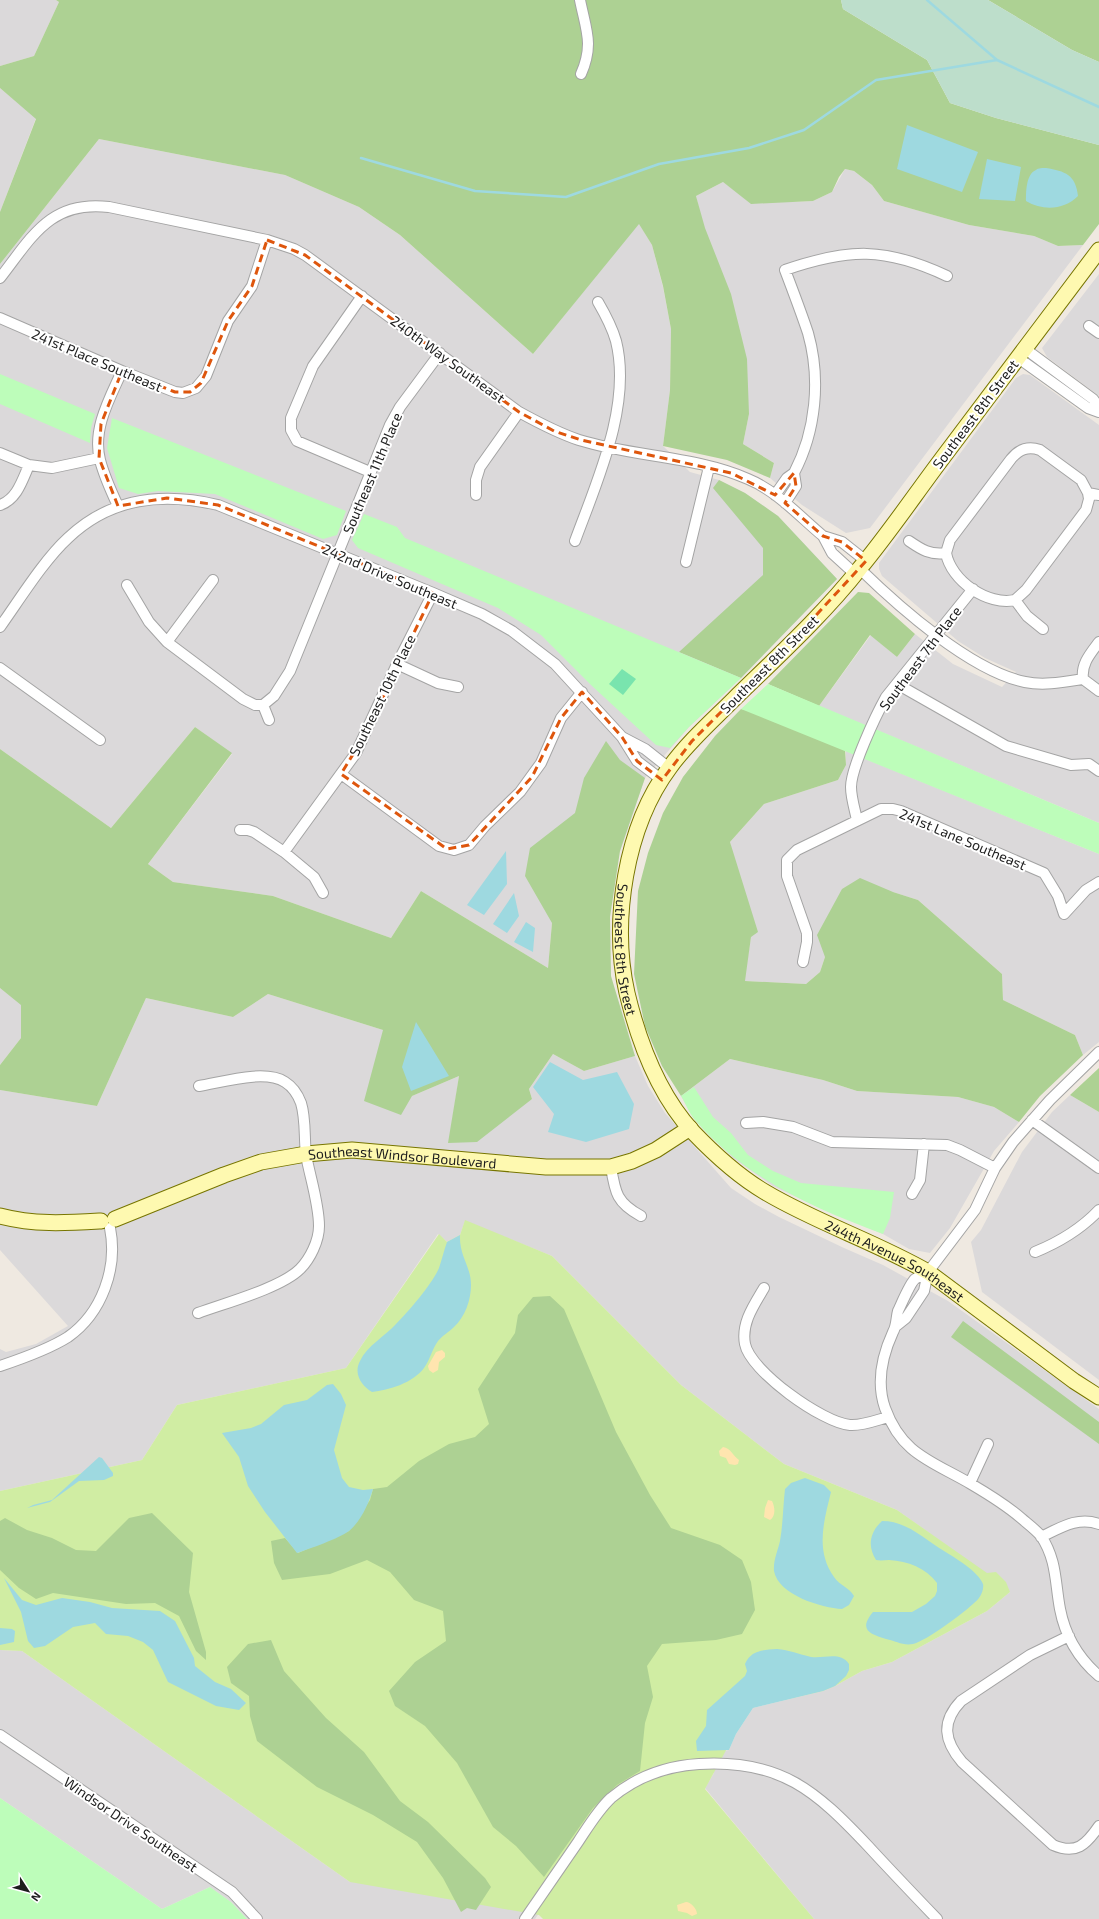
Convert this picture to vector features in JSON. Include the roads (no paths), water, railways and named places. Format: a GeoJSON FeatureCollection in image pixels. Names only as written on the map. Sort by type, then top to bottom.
{"type":"FeatureCollection","features":[{"type":"Feature","properties":{"kind":"street"},"geometry":{"type":"LineString","coordinates":[[580,0],[589,44],[587,60],[581,74]]}},
{"type":"Feature","properties":{"kind":"street","name":"240th Way Southeast"},"geometry":{"type":"LineString","coordinates":[[0,278],[38,229],[54,216],[66,211],[88,206],[109,207],[268,240],[294,249],[305,255],[519,412],[564,435],[581,440],[709,467],[748,479],[775,495],[823,536],[832,553],[860,568]]}},
{"type":"Feature","properties":{"kind":"street","name":"241st Place Southeast"},"geometry":{"type":"LineString","coordinates":[[0,318],[122,371],[175,392],[182,393],[196,388],[206,376],[232,315],[252,286],[268,240]]}},
{"type":"Feature","properties":{"kind":"street","name":"Southeast 8th Street"},"geometry":{"type":"LineString","coordinates":[[690,1128],[666,1093],[645,1053],[634,1021],[624,980],[620,942],[622,901],[626,875],[634,843],[646,809],[666,774],[692,741],[795,638],[860,568],[1099,250]]}},
{"type":"Feature","properties":{"kind":"street"},"geometry":{"type":"LineString","coordinates":[[785,503],[796,486],[794,473],[807,442],[811,423],[815,378],[808,334],[785,270],[813,260],[840,254],[861,252],[885,254],[908,260],[947,276]]}},
{"type":"Feature","properties":{"kind":"street"},"geometry":{"type":"LineString","coordinates":[[362,296],[325,346],[313,366],[290,423],[293,435],[297,441],[370,472]]}},
{"type":"Feature","properties":{"kind":"street"},"geometry":{"type":"LineString","coordinates":[[575,541],[609,446],[620,390],[620,370],[616,339],[598,302]]}},
{"type":"Feature","properties":{"kind":"street"},"geometry":{"type":"LineString","coordinates":[[1089,326],[1099,333]]}},
{"type":"Feature","properties":{"kind":"street","name":"Southeast 11th Place"},"geometry":{"type":"LineString","coordinates":[[263,704],[274,696],[290,671],[390,425],[400,407],[440,353]]}},
{"type":"Feature","properties":{"kind":"street"},"geometry":{"type":"LineString","coordinates":[[1021,353],[1093,399],[1099,407]]}},
{"type":"Feature","properties":{"kind":"street"},"geometry":{"type":"LineString","coordinates":[[1021,353],[1088,408],[1099,412]]}},
{"type":"Feature","properties":{"kind":"street"},"geometry":{"type":"LineString","coordinates":[[118,506],[106,480],[99,458],[98,440],[104,410],[122,371]]}},
{"type":"Feature","properties":{"kind":"street"},"geometry":{"type":"LineString","coordinates":[[476,496],[476,480],[480,467],[519,412]]}},
{"type":"Feature","properties":{"kind":"street"},"geometry":{"type":"LineString","coordinates":[[1027,448],[1040,450],[1081,480],[1088,493],[1090,499],[1086,510],[1026,590],[1015,600],[1006,602],[998,601],[973,589],[963,581],[951,566],[946,553],[950,540],[1015,453],[1027,448]]}},
{"type":"Feature","properties":{"kind":"street"},"geometry":{"type":"LineString","coordinates":[[0,453],[29,465],[52,468],[99,458]]}},
{"type":"Feature","properties":{"kind":"street"},"geometry":{"type":"LineString","coordinates":[[0,505],[8,502],[17,492],[29,465]]}},
{"type":"Feature","properties":{"kind":"street"},"geometry":{"type":"LineString","coordinates":[[686,562],[709,467]]}},
{"type":"Feature","properties":{"kind":"street"},"geometry":{"type":"LineString","coordinates":[[775,495],[787,478],[794,473]]}},
{"type":"Feature","properties":{"kind":"street"},"geometry":{"type":"LineString","coordinates":[[1088,493],[1099,495]]}},
{"type":"Feature","properties":{"kind":"street","name":"242nd Drive Southeast"},"geometry":{"type":"LineString","coordinates":[[0,627],[56,550],[84,525],[118,506],[167,498],[218,505],[433,593],[482,614],[512,631],[555,664],[582,692],[622,737],[637,761],[666,774]]}},
{"type":"Feature","properties":{"kind":"street","name":"240th Way Southeast"},"geometry":{"type":"LineString","coordinates":[[823,536],[842,542],[860,568],[887,595],[936,635],[965,655],[1002,675],[1026,682],[1040,683],[1083,679]]}},
{"type":"Feature","properties":{"kind":"street"},"geometry":{"type":"LineString","coordinates":[[909,541],[928,553],[946,553]]}},
{"type":"Feature","properties":{"kind":"street"},"geometry":{"type":"LineString","coordinates":[[167,642],[213,580]]}},
{"type":"Feature","properties":{"kind":"street"},"geometry":{"type":"LineString","coordinates":[[127,585],[149,622],[167,642],[243,699],[255,705],[263,704],[269,720]]}},
{"type":"Feature","properties":{"kind":"street","name":"Southeast 7th Place"},"geometry":{"type":"LineString","coordinates":[[857,820],[851,787],[854,770],[878,712],[886,697],[973,589]]}},
{"type":"Feature","properties":{"kind":"street","name":"Southeast 10th Place"},"geometry":{"type":"LineString","coordinates":[[284,852],[356,753],[397,664],[433,593]]}},
{"type":"Feature","properties":{"kind":"street"},"geometry":{"type":"LineString","coordinates":[[1015,600],[1027,616],[1044,629]]}},
{"type":"Feature","properties":{"kind":"street"},"geometry":{"type":"LineString","coordinates":[[1099,642],[1084,664],[1082,672],[1083,679],[1099,690]]}},
{"type":"Feature","properties":{"kind":"street"},"geometry":{"type":"LineString","coordinates":[[397,664],[438,682],[458,687]]}},
{"type":"Feature","properties":{"kind":"street"},"geometry":{"type":"LineString","coordinates":[[0,668],[100,740]]}},
{"type":"Feature","properties":{"kind":"street"},"geometry":{"type":"LineString","coordinates":[[897,684],[1006,746],[1071,765],[1090,764],[1099,771]]}},
{"type":"Feature","properties":{"kind":"street"},"geometry":{"type":"LineString","coordinates":[[341,774],[439,846],[454,850],[469,845],[484,826],[520,792],[532,777],[541,763],[561,718],[582,692]]}},
{"type":"Feature","properties":{"kind":"street","name":"242nd Drive Southeast"},"geometry":{"type":"LineString","coordinates":[[622,737],[645,749],[666,774]]}},
{"type":"Feature","properties":{"kind":"street","name":"241st Lane Southeast"},"geometry":{"type":"LineString","coordinates":[[803,962],[807,942],[807,933],[788,876],[787,860],[797,850],[857,820],[881,810],[893,808],[901,811],[1044,873],[1058,896],[1064,914],[1086,890],[1099,882]]}},
{"type":"Feature","properties":{"kind":"street"},"geometry":{"type":"LineString","coordinates":[[240,830],[254,832],[284,852],[314,877],[323,893]]}},
{"type":"Feature","properties":{"kind":"street"},"geometry":{"type":"LineString","coordinates":[[1099,1052],[1050,1100],[1032,1120],[995,1168],[975,1210],[928,1272],[924,1291],[906,1318],[896,1326],[888,1344],[881,1369],[882,1399],[888,1416],[902,1439],[911,1449],[924,1460],[970,1483],[1009,1508],[1041,1537],[1056,1572],[1060,1609],[1074,1648],[1083,1660],[1099,1676]]}},
{"type":"Feature","properties":{"kind":"street"},"geometry":{"type":"LineString","coordinates":[[198,1313],[287,1280],[301,1269],[310,1257],[317,1240],[319,1226],[306,1154],[302,1105],[297,1094],[286,1083],[277,1078],[264,1076],[200,1086]]}},
{"type":"Feature","properties":{"kind":"street"},"geometry":{"type":"LineString","coordinates":[[1032,1120],[1099,1168]]}},
{"type":"Feature","properties":{"kind":"street"},"geometry":{"type":"LineString","coordinates":[[746,1123],[763,1122],[793,1127],[832,1142],[947,1145],[995,1168]]}},
{"type":"Feature","properties":{"kind":"street","name":"Southeast Windsor Boulevard"},"geometry":{"type":"LineString","coordinates":[[0,1216],[33,1223],[56,1224],[108,1222],[261,1162],[306,1154],[352,1150],[546,1166],[611,1167],[632,1161],[656,1150],[690,1128]]}},
{"type":"Feature","properties":{"kind":"street","name":"244th Avenue Southeast"},"geometry":{"type":"LineString","coordinates":[[690,1128],[720,1158],[741,1176],[766,1192],[905,1259],[928,1272],[1074,1381],[1099,1397]]}},
{"type":"Feature","properties":{"kind":"street"},"geometry":{"type":"LineString","coordinates":[[912,1194],[920,1180],[924,1144]]}},
{"type":"Feature","properties":{"kind":"street"},"geometry":{"type":"LineString","coordinates":[[611,1167],[614,1189],[619,1200],[629,1210],[641,1216]]}},
{"type":"Feature","properties":{"kind":"street"},"geometry":{"type":"LineString","coordinates":[[1035,1252],[1047,1247],[1080,1226],[1099,1210]]}},
{"type":"Feature","properties":{"kind":"street"},"geometry":{"type":"LineString","coordinates":[[0,1366],[67,1337],[83,1323],[94,1309],[109,1278],[112,1259],[108,1222]]}},
{"type":"Feature","properties":{"kind":"street"},"geometry":{"type":"LineString","coordinates":[[764,1288],[749,1313],[744,1334],[745,1345],[750,1358],[761,1371],[815,1412],[838,1423],[851,1426],[888,1416]]}},
{"type":"Feature","properties":{"kind":"street"},"geometry":{"type":"LineString","coordinates":[[970,1483],[988,1444]]}},
{"type":"Feature","properties":{"kind":"street"},"geometry":{"type":"LineString","coordinates":[[1041,1537],[1078,1521],[1099,1524]]}},
{"type":"Feature","properties":{"kind":"street"},"geometry":{"type":"LineString","coordinates":[[1069,1636],[1030,1655],[971,1693],[954,1708],[947,1724],[947,1738],[950,1747],[962,1762],[1046,1840],[1060,1848],[1072,1850],[1085,1843],[1099,1826]]}},
{"type":"Feature","properties":{"kind":"street","name":"Windsor Drive Southeast"},"geometry":{"type":"LineString","coordinates":[[0,1735],[232,1892],[257,1919]]}},
{"type":"Feature","properties":{"kind":"street"},"geometry":{"type":"LineString","coordinates":[[525,1919],[592,1821],[610,1799],[632,1783],[659,1771],[683,1765],[712,1763],[741,1764],[768,1771],[793,1780],[812,1792],[846,1823],[937,1919]]}},
{"type":"Feature","properties":{"kind":"water"},"geometry":{"type":"Polygon","coordinates":[[[907,125],[978,152],[962,192],[897,169],[907,125]]]}},
{"type":"Feature","properties":{"kind":"water"},"geometry":{"type":"Polygon","coordinates":[[[987,159],[1021,167],[1015,201],[979,199],[987,159]]]}},
{"type":"Feature","properties":{"kind":"water"},"geometry":{"type":"Polygon","coordinates":[[[1046,168],[1068,175],[1075,183],[1078,196],[1066,204],[1053,208],[1046,208],[1026,201],[1027,184],[1030,175],[1037,169],[1046,168]]]}},
{"type":"Feature","properties":{"kind":"water"},"geometry":{"type":"Polygon","coordinates":[[[506,851],[507,884],[484,915],[467,905],[506,851]]]}},
{"type":"Feature","properties":{"kind":"water"},"geometry":{"type":"Polygon","coordinates":[[[514,893],[519,916],[507,933],[493,924],[514,893]]]}},
{"type":"Feature","properties":{"kind":"water"},"geometry":{"type":"Polygon","coordinates":[[[526,922],[535,928],[533,952],[514,942],[526,922]]]}},
{"type":"Feature","properties":{"kind":"water"},"geometry":{"type":"Polygon","coordinates":[[[416,1022],[449,1076],[411,1091],[402,1067],[416,1022]]]}},
{"type":"Feature","properties":{"kind":"water"},"geometry":{"type":"Polygon","coordinates":[[[550,1062],[583,1080],[617,1072],[634,1104],[629,1129],[586,1142],[548,1132],[554,1114],[533,1087],[550,1062]]]}},
{"type":"Feature","properties":{"kind":"water"},"geometry":{"type":"Polygon","coordinates":[[[460,1235],[461,1249],[469,1272],[471,1285],[469,1302],[464,1313],[458,1323],[438,1341],[426,1365],[414,1378],[386,1390],[372,1392],[362,1383],[358,1375],[358,1366],[360,1361],[367,1351],[396,1324],[420,1297],[439,1268],[447,1242],[460,1235]]]}},
{"type":"Feature","properties":{"kind":"water"},"geometry":{"type":"Polygon","coordinates":[[[333,1384],[341,1394],[346,1405],[334,1450],[342,1478],[349,1487],[363,1490],[373,1489],[364,1512],[349,1531],[332,1540],[297,1553],[265,1512],[248,1486],[239,1457],[222,1433],[251,1428],[261,1424],[284,1405],[307,1400],[327,1385],[333,1384]]]}},
{"type":"Feature","properties":{"kind":"water"},"geometry":{"type":"Polygon","coordinates":[[[99,1457],[102,1458],[113,1473],[113,1476],[104,1480],[79,1481],[50,1502],[27,1508],[52,1500],[99,1457]]]}},
{"type":"Feature","properties":{"kind":"water"},"geometry":{"type":"Polygon","coordinates":[[[805,1478],[824,1485],[831,1492],[823,1535],[825,1556],[828,1567],[834,1577],[850,1590],[854,1596],[849,1605],[842,1609],[824,1606],[802,1599],[784,1587],[777,1579],[774,1571],[775,1559],[781,1535],[785,1489],[791,1483],[805,1478]]]}},
{"type":"Feature","properties":{"kind":"water"},"geometry":{"type":"Polygon","coordinates":[[[882,1521],[907,1527],[966,1565],[981,1579],[983,1584],[982,1593],[967,1609],[948,1624],[919,1642],[913,1644],[903,1644],[880,1637],[871,1633],[866,1627],[866,1623],[873,1612],[912,1612],[926,1604],[935,1596],[937,1591],[937,1583],[922,1569],[903,1562],[876,1560],[871,1550],[871,1539],[872,1534],[882,1521]]]}},
{"type":"Feature","properties":{"kind":"water"},"geometry":{"type":"Polygon","coordinates":[[[4,1578],[22,1600],[36,1605],[62,1598],[90,1602],[112,1608],[160,1611],[175,1621],[194,1658],[195,1666],[215,1682],[231,1689],[246,1703],[239,1710],[216,1706],[168,1682],[153,1650],[143,1642],[128,1636],[106,1634],[95,1623],[73,1627],[45,1646],[34,1648],[28,1641],[21,1612],[4,1578]]]}},
{"type":"Feature","properties":{"kind":"water"},"geometry":{"type":"Polygon","coordinates":[[[0,1628],[12,1629],[15,1631],[14,1642],[0,1645],[0,1628]]]}},
{"type":"Feature","properties":{"kind":"water"},"geometry":{"type":"Polygon","coordinates":[[[777,1649],[811,1657],[832,1656],[841,1658],[849,1664],[849,1670],[846,1676],[835,1686],[823,1691],[753,1708],[736,1734],[729,1750],[697,1751],[696,1741],[706,1726],[707,1710],[745,1676],[747,1671],[745,1664],[754,1653],[762,1650],[777,1649]]]}},
{"type":"Feature","properties":{"kind":"waterway"},"geometry":{"type":"LineString","coordinates":[[927,0],[997,60]]}},
{"type":"Feature","properties":{"kind":"waterway"},"geometry":{"type":"LineString","coordinates":[[361,158],[475,191],[566,197],[659,164],[749,148],[804,130],[876,80],[997,60],[1099,107]]}}]}
